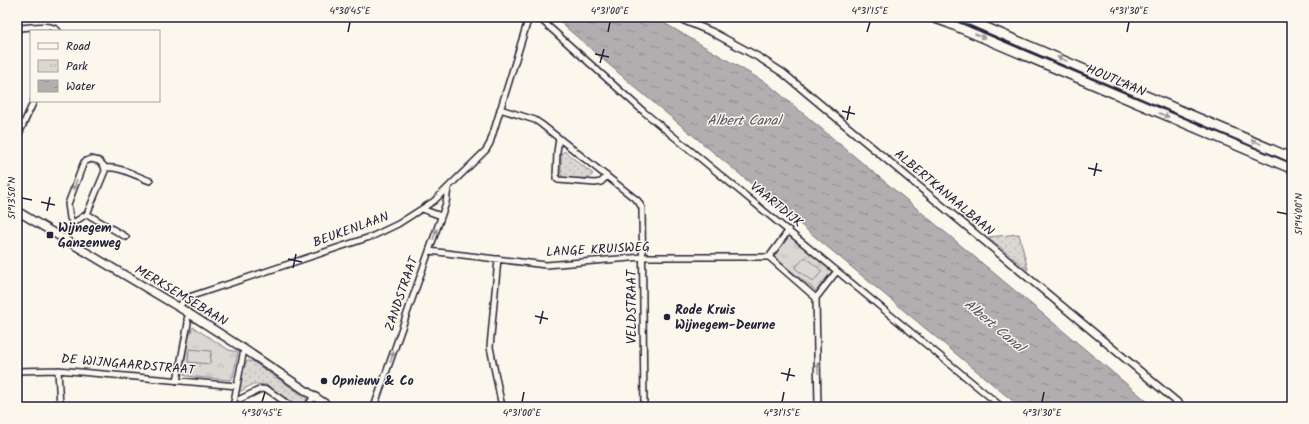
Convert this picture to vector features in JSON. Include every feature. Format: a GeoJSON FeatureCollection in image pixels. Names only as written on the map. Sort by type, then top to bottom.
{"type":"FeatureCollection","features":[{"type":"Feature","properties":{"kind":"main road","name":"HOUTLAAN"},"geometry":{"type":"LineString","coordinates":[[931,17],[1292,169]]}},
{"type":"Feature","properties":{"kind":"main road","name":"HOUTLAAN"},"geometry":{"type":"LineString","coordinates":[[962,17],[1292,158]]}},
{"type":"Feature","properties":{"kind":"main road","name":"MERKSEMSEBAAN"},"geometry":{"type":"LineString","coordinates":[[17,211],[179,307],[330,407]]}},
{"type":"Feature","properties":{"kind":"street"},"geometry":{"type":"LineString","coordinates":[[422,209],[448,188],[486,150],[529,17]]}},
{"type":"Feature","properties":{"kind":"street","name":"VAARTDIJK"},"geometry":{"type":"LineString","coordinates":[[538,17],[644,112],[1002,407]]}},
{"type":"Feature","properties":{"kind":"street","name":"ALBERTKANAALBAAN"},"geometry":{"type":"LineString","coordinates":[[676,17],[712,32],[760,58],[783,73],[1183,407]]}},
{"type":"Feature","properties":{"kind":"street"},"geometry":{"type":"LineString","coordinates":[[17,32],[20,28],[51,26],[57,30]]}},
{"type":"Feature","properties":{"kind":"street"},"geometry":{"type":"LineString","coordinates":[[17,138],[34,102]]}},
{"type":"Feature","properties":{"kind":"street","name":"VELDSTRAAT"},"geometry":{"type":"LineString","coordinates":[[500,109],[535,120],[638,201],[642,208],[644,407]]}},
{"type":"Feature","properties":{"kind":"street"},"geometry":{"type":"LineString","coordinates":[[559,138],[556,168],[556,178],[558,180],[595,183],[601,182],[607,176]]}},
{"type":"Feature","properties":{"kind":"street"},"geometry":{"type":"LineString","coordinates":[[64,240],[73,223],[87,214],[105,171],[105,168],[99,160],[87,160],[84,162],[68,204],[70,218],[73,223]]}},
{"type":"Feature","properties":{"kind":"street"},"geometry":{"type":"LineString","coordinates":[[105,168],[112,167],[150,181]]}},
{"type":"Feature","properties":{"kind":"street","name":"ZANDSTRAAT"},"geometry":{"type":"LineString","coordinates":[[374,407],[446,203],[448,188]]}},
{"type":"Feature","properties":{"kind":"street"},"geometry":{"type":"LineString","coordinates":[[422,209],[441,216]]}},
{"type":"Feature","properties":{"kind":"street","name":"BEUKENLAAN"},"geometry":{"type":"LineString","coordinates":[[179,307],[185,299],[192,296],[373,236],[398,224],[422,209]]}},
{"type":"Feature","properties":{"kind":"street"},"geometry":{"type":"LineString","coordinates":[[87,214],[126,237]]}},
{"type":"Feature","properties":{"kind":"street"},"geometry":{"type":"LineString","coordinates":[[788,230],[768,257],[816,298]]}},
{"type":"Feature","properties":{"kind":"street","name":"LANGE KRUISWEG"},"geometry":{"type":"LineString","coordinates":[[429,251],[546,265],[643,257],[768,257]]}},
{"type":"Feature","properties":{"kind":"street"},"geometry":{"type":"LineString","coordinates":[[498,259],[490,347],[502,407]]}},
{"type":"Feature","properties":{"kind":"street"},"geometry":{"type":"LineString","coordinates":[[818,407],[816,298],[837,270]]}},
{"type":"Feature","properties":{"kind":"street"},"geometry":{"type":"LineString","coordinates":[[177,381],[188,323],[187,319],[190,314]]}},
{"type":"Feature","properties":{"kind":"street"},"geometry":{"type":"LineString","coordinates":[[233,407],[244,349]]}},
{"type":"Feature","properties":{"kind":"street","name":"DE WIJNGAARDSTRAAT"},"geometry":{"type":"LineString","coordinates":[[17,370],[58,370],[237,386]]}},
{"type":"Feature","properties":{"kind":"street"},"geometry":{"type":"LineString","coordinates":[[58,370],[60,407]]}},
{"type":"Feature","properties":{"kind":"street"},"geometry":{"type":"LineString","coordinates":[[240,399],[261,390],[268,390],[292,407]]}},
{"type":"Feature","properties":{"kind":"street"},"geometry":{"type":"LineString","coordinates":[[307,407],[314,396]]}},
{"type":"Feature","properties":{"kind":"green space"},"geometry":{"type":"Polygon","coordinates":[[[564,151],[593,174],[589,178],[565,179],[561,175],[561,154],[564,151]]]}},
{"type":"Feature","properties":{"kind":"green space"},"geometry":{"type":"Polygon","coordinates":[[[1019,234],[1028,270],[988,237],[1019,234]]]}},
{"type":"Feature","properties":{"kind":"green space"},"geometry":{"type":"Polygon","coordinates":[[[789,236],[832,271],[816,291],[774,257],[776,252],[789,236]]]}},
{"type":"Feature","properties":{"kind":"green space"},"geometry":{"type":"Polygon","coordinates":[[[805,257],[822,271],[813,282],[795,268],[805,257]]]}},
{"type":"Feature","properties":{"kind":"green space"},"geometry":{"type":"Polygon","coordinates":[[[193,327],[229,350],[238,352],[233,377],[230,380],[186,376],[183,373],[189,336],[193,327]]]}},
{"type":"Feature","properties":{"kind":"green space"},"geometry":{"type":"Polygon","coordinates":[[[189,349],[211,351],[210,364],[188,362],[189,349]]]}},
{"type":"Feature","properties":{"kind":"green space"},"geometry":{"type":"Polygon","coordinates":[[[247,361],[252,361],[305,397],[307,400],[302,407],[297,407],[267,385],[253,384],[239,392],[243,367],[247,361]]]}},
{"type":"Feature","properties":{"kind":"water","name":"Albert Canal"},"geometry":{"type":"Polygon","coordinates":[[[554,17],[654,17],[768,84],[1154,407],[1020,407],[636,88],[554,17]]]}},
{"type":"Feature","properties":{"kind":"place","name":"Wijnegem Ganzenweg"},"geometry":{"type":"Point","coordinates":[50,235]}},
{"type":"Feature","properties":{"kind":"place","name":"Rode Kruis Wijnegem-Deurne"},"geometry":{"type":"Point","coordinates":[667,317]}},
{"type":"Feature","properties":{"kind":"place","name":"Opnieuw & Co"},"geometry":{"type":"Point","coordinates":[324,381]}}]}
